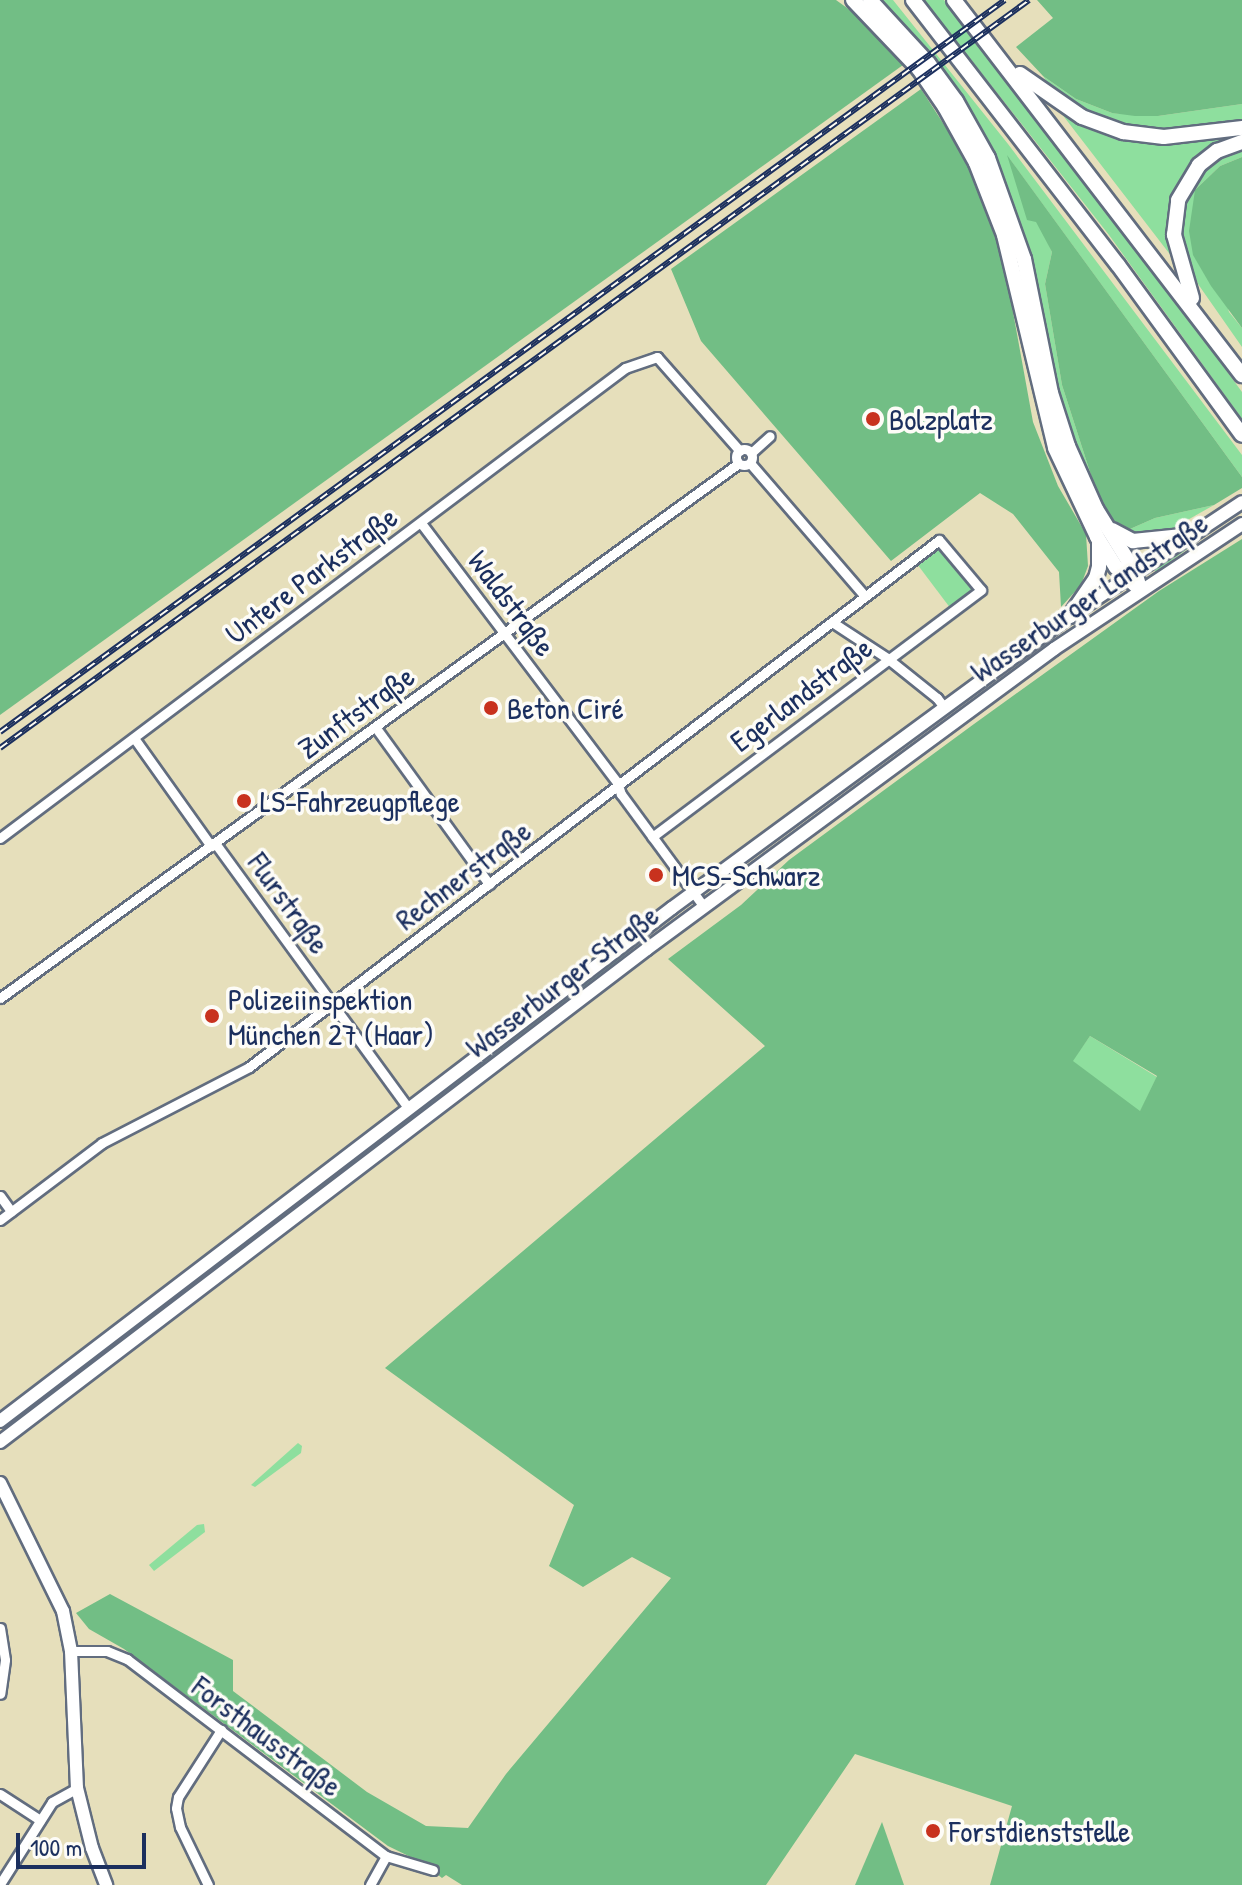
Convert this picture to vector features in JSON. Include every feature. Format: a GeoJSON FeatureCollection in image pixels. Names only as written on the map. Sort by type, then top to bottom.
{"type":"FeatureCollection","features":[{"type":"Feature","properties":{"kind":"highway"},"geometry":{"type":"LineString","coordinates":[[853,0],[919,69],[976,163],[1009,250],[1055,448],[1102,531],[1140,589]]}},
{"type":"Feature","properties":{"kind":"highway"},"geometry":{"type":"LineString","coordinates":[[870,0],[928,63],[956,101],[988,158],[1024,259],[1051,393],[1102,531],[1096,578],[1070,616]]}},
{"type":"Feature","properties":{"kind":"highway"},"geometry":{"type":"LineString","coordinates":[[913,0],[1109,253],[1242,435]]}},
{"type":"Feature","properties":{"kind":"highway"},"geometry":{"type":"LineString","coordinates":[[954,0],[1242,375]]}},
{"type":"Feature","properties":{"kind":"highway"},"geometry":{"type":"LineString","coordinates":[[1003,62],[1065,106],[1108,129],[1164,137],[1242,128]]}},
{"type":"Feature","properties":{"kind":"highway"},"geometry":{"type":"LineString","coordinates":[[1198,314],[1177,248],[1175,212],[1185,184],[1199,165],[1217,151],[1242,142]]}},
{"type":"Feature","properties":{"kind":"highway"},"geometry":{"type":"LineString","coordinates":[[1102,531],[1133,541],[1192,535]]}},
{"type":"Feature","properties":{"kind":"main road","name":"Wasserburger Landstraße"},"geometry":{"type":"LineString","coordinates":[[957,698],[1070,616],[1242,502]]}},
{"type":"Feature","properties":{"kind":"main road","name":"Wasserburger Landstraße"},"geometry":{"type":"LineString","coordinates":[[967,712],[1140,589],[1242,524]]}},
{"type":"Feature","properties":{"kind":"main road","name":"Wasserburger Straße"},"geometry":{"type":"LineString","coordinates":[[0,1421],[408,1108],[957,698]]}},
{"type":"Feature","properties":{"kind":"main road","name":"Wasserburger Straße"},"geometry":{"type":"LineString","coordinates":[[0,1442],[704,907],[967,712]]}},
{"type":"Feature","properties":{"kind":"main road"},"geometry":{"type":"LineString","coordinates":[[0,1483],[63,1611],[71,1651],[77,1788],[92,1848],[106,1885]]}},
{"type":"Feature","properties":{"kind":"street","name":"Untere Parkstraße"},"geometry":{"type":"LineString","coordinates":[[0,838],[625,368],[653,356],[664,363],[740,451]]}},
{"type":"Feature","properties":{"kind":"street"},"geometry":{"type":"LineString","coordinates":[[740,451],[739,463],[750,458],[770,436]]}},
{"type":"Feature","properties":{"kind":"street"},"geometry":{"type":"LineString","coordinates":[[740,451],[750,458],[865,596]]}},
{"type":"Feature","properties":{"kind":"street","name":"Zunftstraße"},"geometry":{"type":"LineString","coordinates":[[0,998],[739,463]]}},
{"type":"Feature","properties":{"kind":"street","name":"Waldstraße"},"geometry":{"type":"LineString","coordinates":[[421,523],[617,782],[618,789],[704,907]]}},
{"type":"Feature","properties":{"kind":"street","name":"Rechnerstraße"},"geometry":{"type":"LineString","coordinates":[[0,1220],[102,1143],[249,1067],[618,789],[937,540],[981,590]]}},
{"type":"Feature","properties":{"kind":"street","name":"Egerlandstraße"},"geometry":{"type":"LineString","coordinates":[[652,837],[981,590]]}},
{"type":"Feature","properties":{"kind":"street"},"geometry":{"type":"LineString","coordinates":[[832,622],[887,658],[944,707]]}},
{"type":"Feature","properties":{"kind":"street"},"geometry":{"type":"LineString","coordinates":[[376,728],[489,884]]}},
{"type":"Feature","properties":{"kind":"street","name":"Flurstraße"},"geometry":{"type":"LineString","coordinates":[[134,738],[408,1108]]}},
{"type":"Feature","properties":{"kind":"street"},"geometry":{"type":"LineString","coordinates":[[0,1196],[11,1211]]}},
{"type":"Feature","properties":{"kind":"street"},"geometry":{"type":"LineString","coordinates":[[0,1628],[5,1660],[0,1694]]}},
{"type":"Feature","properties":{"kind":"street","name":"Forsthausstraße"},"geometry":{"type":"LineString","coordinates":[[71,1651],[107,1651],[127,1659],[386,1856],[433,1870]]}},
{"type":"Feature","properties":{"kind":"street"},"geometry":{"type":"LineString","coordinates":[[208,1885],[180,1827],[176,1808],[178,1797],[221,1730]]}},
{"type":"Feature","properties":{"kind":"street"},"geometry":{"type":"LineString","coordinates":[[0,1884],[52,1802],[77,1788]]}},
{"type":"Feature","properties":{"kind":"street"},"geometry":{"type":"LineString","coordinates":[[0,1794],[40,1820]]}},
{"type":"Feature","properties":{"kind":"street"},"geometry":{"type":"LineString","coordinates":[[370,1885],[386,1856]]}},
{"type":"Feature","properties":{"kind":"green space"},"geometry":{"type":"Polygon","coordinates":[[[0,0],[836,0],[861,18],[903,65],[0,715],[0,0]]]}},
{"type":"Feature","properties":{"kind":"green space"},"geometry":{"type":"Polygon","coordinates":[[[877,0],[893,0],[1008,144],[1242,455],[1242,477],[1009,158],[1052,252],[1045,284],[1062,385],[1100,503],[1087,476],[1054,377],[1033,271],[1003,179],[986,142],[946,76],[877,0]]]}},
{"type":"Feature","properties":{"kind":"green space"},"geometry":{"type":"Polygon","coordinates":[[[924,0],[944,0],[1160,280],[1242,392],[1242,419],[1109,235],[924,0]]]}},
{"type":"Feature","properties":{"kind":"green space"},"geometry":{"type":"Polygon","coordinates":[[[1037,0],[1242,0],[1242,104],[1158,116],[1135,116],[1112,113],[1076,99],[1043,76],[1016,47],[1053,18],[1037,0]]]}},
{"type":"Feature","properties":{"kind":"green space"},"geometry":{"type":"Polygon","coordinates":[[[1043,76],[1076,99],[1112,113],[1158,116],[1242,104],[1242,123],[1162,131],[1137,130],[1099,119],[1056,96],[1043,76]]]}},
{"type":"Feature","properties":{"kind":"green space"},"geometry":{"type":"Polygon","coordinates":[[[921,89],[961,151],[985,203],[1003,257],[1033,422],[1058,486],[1086,534],[1088,566],[1081,585],[1061,607],[1059,572],[1013,514],[980,493],[891,561],[701,341],[671,269],[921,89]]]}},
{"type":"Feature","properties":{"kind":"green space"},"geometry":{"type":"Polygon","coordinates":[[[1058,109],[1117,136],[1242,132],[1242,136],[1192,164],[1176,188],[1168,229],[1172,257],[1058,109]]]}},
{"type":"Feature","properties":{"kind":"green space"},"geometry":{"type":"Polygon","coordinates":[[[1242,149],[1242,157],[1220,166],[1195,190],[1229,312],[1242,328],[1242,347],[1198,284],[1181,241],[1180,219],[1182,202],[1196,176],[1222,155],[1242,149]]]}},
{"type":"Feature","properties":{"kind":"green space"},"geometry":{"type":"Polygon","coordinates":[[[1007,155],[1242,477],[1242,488],[1214,505],[1155,518],[1130,529],[1113,525],[1100,503],[1062,385],[1045,284],[1052,252],[1036,222],[1027,220],[1007,155]]]}},
{"type":"Feature","properties":{"kind":"green space"},"geometry":{"type":"Polygon","coordinates":[[[1242,157],[1242,328],[1193,255],[1189,231],[1195,190],[1220,166],[1242,157]]]}},
{"type":"Feature","properties":{"kind":"green space"},"geometry":{"type":"Polygon","coordinates":[[[1214,505],[1161,535],[1142,538],[1113,525],[1130,529],[1155,518],[1214,505]]]}},
{"type":"Feature","properties":{"kind":"green space"},"geometry":{"type":"Polygon","coordinates":[[[1242,509],[1156,572],[1152,567],[1242,509]]]}},
{"type":"Feature","properties":{"kind":"green space"},"geometry":{"type":"Polygon","coordinates":[[[1242,539],[1242,1885],[990,1885],[1012,1806],[855,1754],[766,1885],[462,1885],[446,1875],[442,1878],[423,1863],[388,1846],[124,1649],[89,1629],[76,1613],[110,1594],[233,1660],[233,1691],[367,1792],[426,1826],[468,1828],[506,1774],[671,1578],[632,1557],[583,1587],[549,1566],[574,1505],[385,1368],[765,1046],[668,959],[741,905],[789,860],[1159,591],[1242,539]],[[1090,1036],[1073,1061],[1140,1111],[1157,1076],[1090,1036]]]}},
{"type":"Feature","properties":{"kind":"green space"},"geometry":{"type":"Polygon","coordinates":[[[936,543],[974,591],[951,609],[914,560],[936,543]]]}},
{"type":"Feature","properties":{"kind":"green space"},"geometry":{"type":"Polygon","coordinates":[[[674,913],[611,967],[303,1202],[297,1200],[674,913]]]}},
{"type":"Feature","properties":{"kind":"green space"},"geometry":{"type":"Polygon","coordinates":[[[1090,1036],[1157,1077],[1140,1112],[1072,1061],[1090,1036]]]}},
{"type":"Feature","properties":{"kind":"green space"},"geometry":{"type":"Polygon","coordinates":[[[270,1221],[210,1273],[9,1428],[154,1310],[270,1221]]]}},
{"type":"Feature","properties":{"kind":"green space"},"geometry":{"type":"Polygon","coordinates":[[[298,1443],[302,1446],[301,1453],[255,1487],[251,1485],[298,1443]]]}},
{"type":"Feature","properties":{"kind":"green space"},"geometry":{"type":"Polygon","coordinates":[[[204,1524],[205,1532],[154,1571],[149,1565],[197,1525],[204,1524]]]}},
{"type":"Feature","properties":{"kind":"green space"},"geometry":{"type":"Polygon","coordinates":[[[882,1822],[904,1885],[855,1885],[882,1822]]]}},
{"type":"Feature","properties":{"kind":"railway"},"geometry":{"type":"LineString","coordinates":[[0,732],[1005,0]]}},
{"type":"Feature","properties":{"kind":"railway"},"geometry":{"type":"LineString","coordinates":[[0,748],[1029,0]]}},
{"type":"Feature","properties":{"kind":"place","name":"Bolzplatz"},"geometry":{"type":"Point","coordinates":[873,419]}},
{"type":"Feature","properties":{"kind":"place","name":"Beton Ciré"},"geometry":{"type":"Point","coordinates":[491,708]}},
{"type":"Feature","properties":{"kind":"place","name":"LS-Fahrzeugpflege"},"geometry":{"type":"Point","coordinates":[244,801]}},
{"type":"Feature","properties":{"kind":"place","name":"MCS-Schwarz"},"geometry":{"type":"Point","coordinates":[656,875]}},
{"type":"Feature","properties":{"kind":"place","name":"Polizeiinspektion München 27 (Haar)"},"geometry":{"type":"Point","coordinates":[212,1016]}},
{"type":"Feature","properties":{"kind":"place","name":"Forstdienststelle"},"geometry":{"type":"Point","coordinates":[933,1831]}}]}
